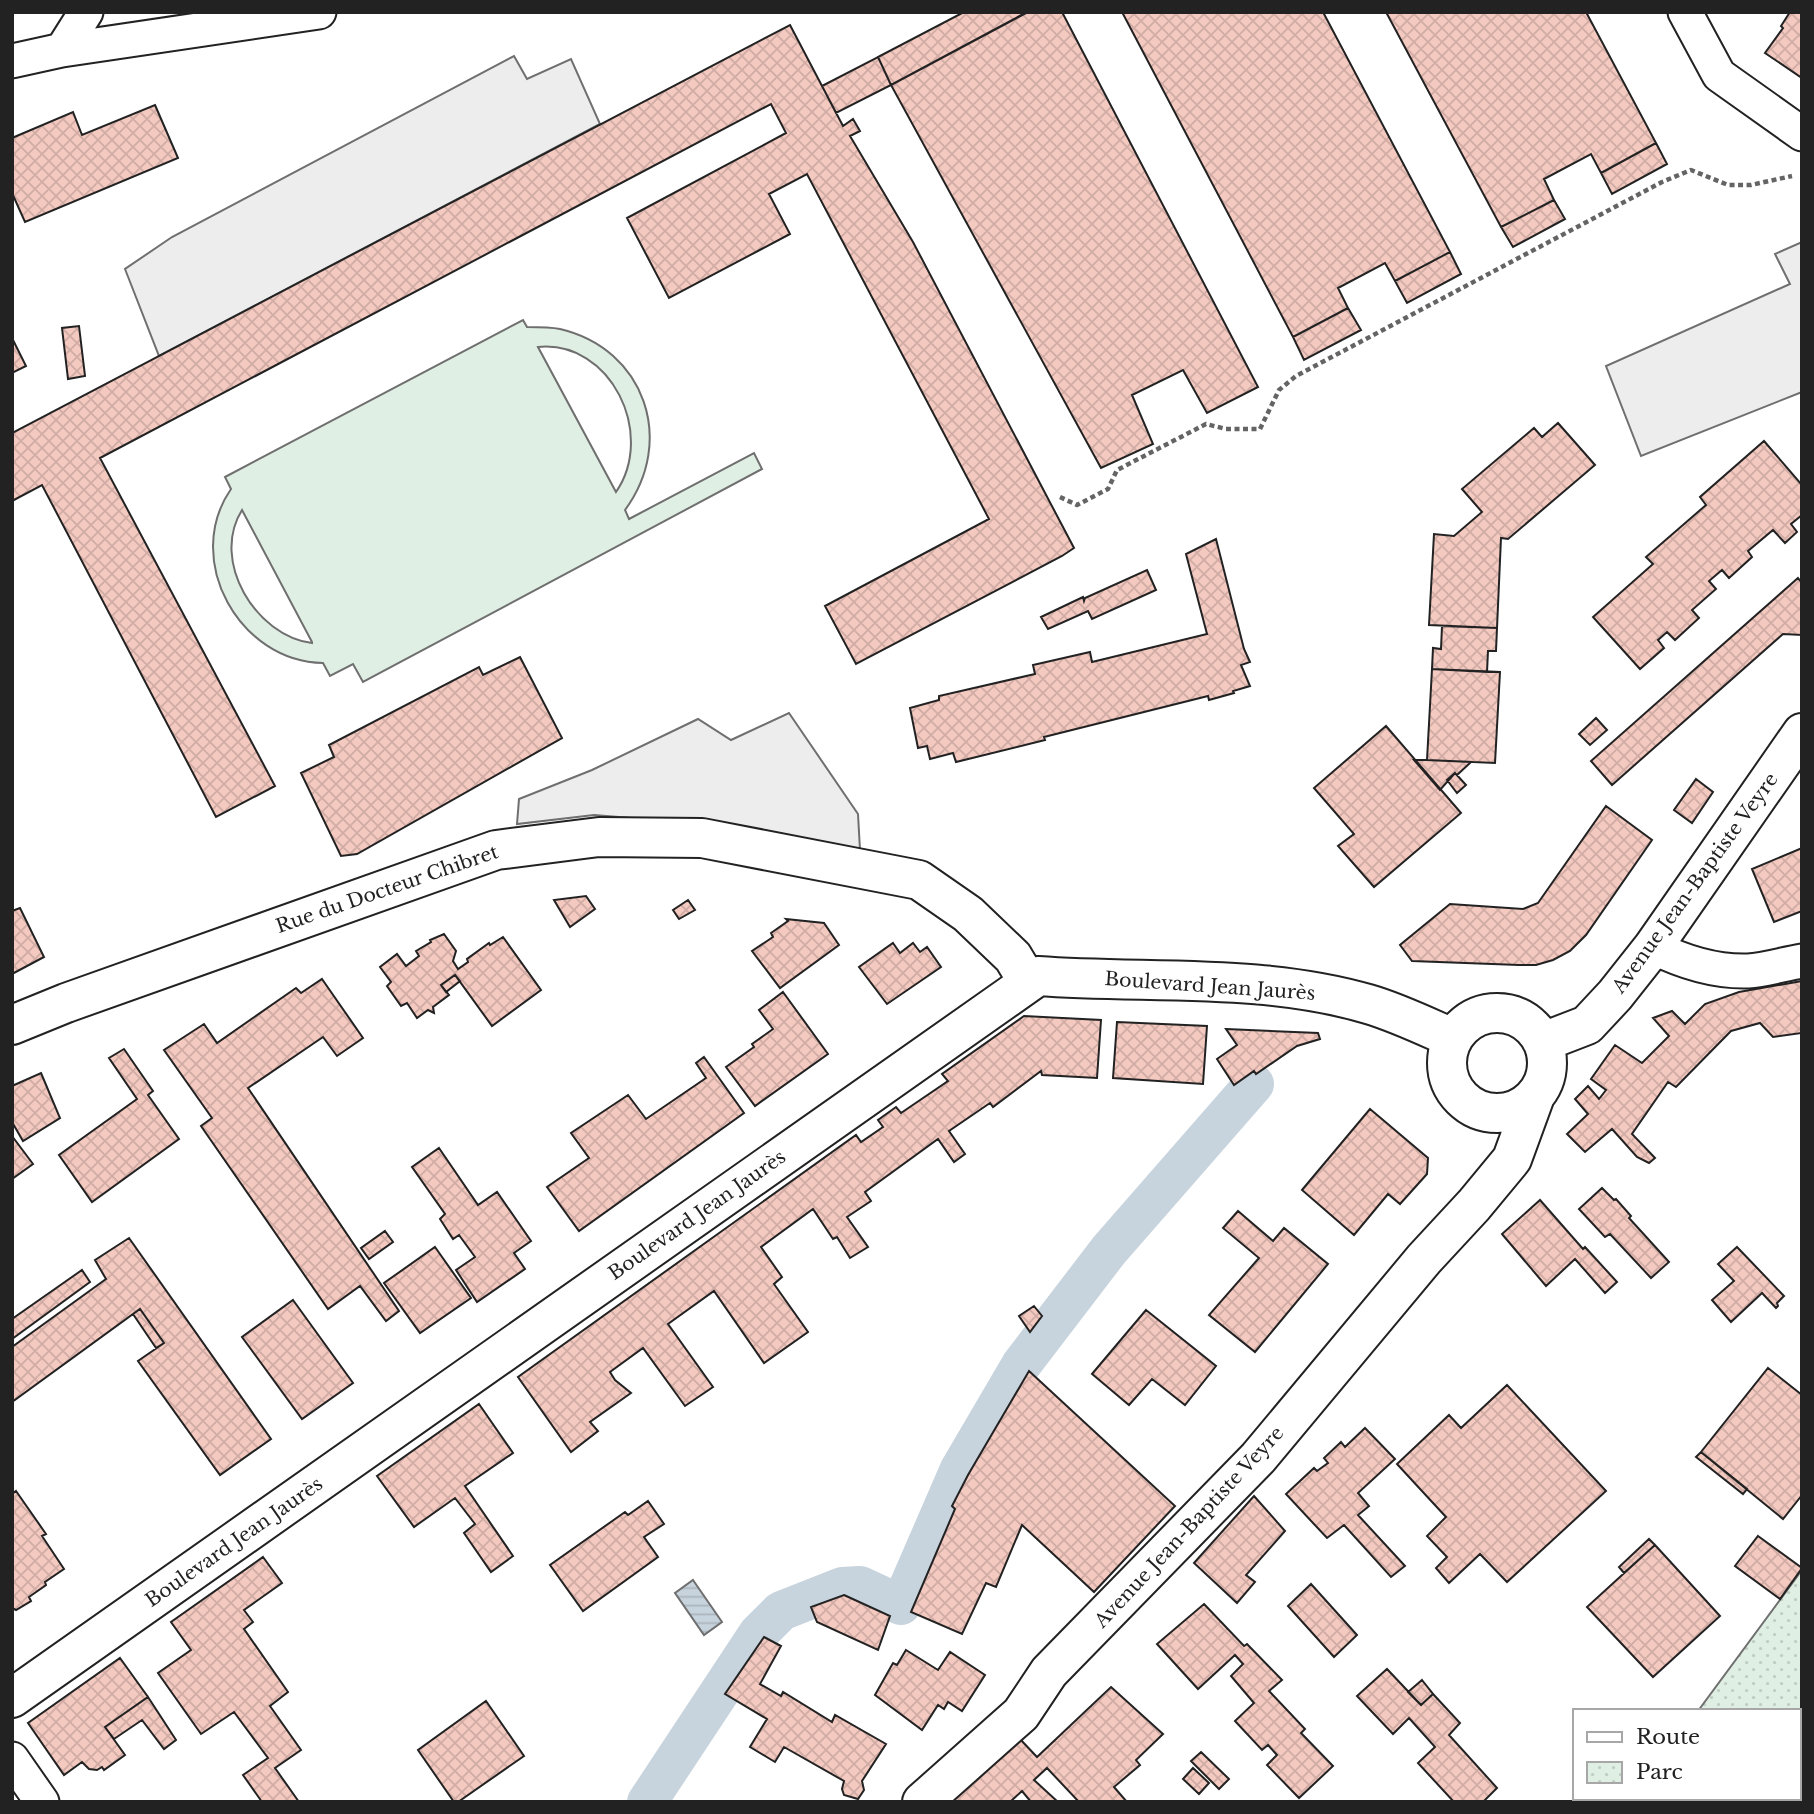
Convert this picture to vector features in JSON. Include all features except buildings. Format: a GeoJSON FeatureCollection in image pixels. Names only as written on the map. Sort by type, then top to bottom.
{"type":"FeatureCollection","features":[{"type":"Feature","properties":{"kind":"main road","name":"Avenue Jean-Baptiste Veyre"},"geometry":{"type":"LineString","coordinates":[[1543,1042],[1587,1025],[1615,995],[1653,947],[1802,733]]}},
{"type":"Feature","properties":{"kind":"main road","name":"Rue du Docteur Chibret"},"geometry":{"type":"LineString","coordinates":[[12,1026],[66,1003],[496,850],[599,837],[702,838],[919,880],[968,914],[1013,957],[1028,982]]}},
{"type":"Feature","properties":{"kind":"main road","name":"Boulevard Jean Jaurès"},"geometry":{"type":"LineString","coordinates":[[12,1698],[1038,976],[1200,982],[1307,990],[1369,1004],[1452,1038]]}},
{"type":"Feature","properties":{"kind":"main road"},"geometry":{"type":"LineString","coordinates":[[1491,1012],[1522,1018],[1543,1042],[1547,1070],[1543,1084],[1535,1096],[1514,1111],[1487,1113],[1472,1107],[1459,1098],[1451,1084],[1446,1069],[1452,1038],[1462,1026],[1475,1017],[1491,1012]]}},
{"type":"Feature","properties":{"kind":"main road","name":"Avenue Jean-Baptiste Veyre"},"geometry":{"type":"LineString","coordinates":[[922,1802],[1021,1714],[1049,1672],[1258,1458],[1512,1159],[1535,1096]]}},
{"type":"Feature","properties":{"kind":"main road","name":"Avenue Jean-Baptiste Veyre"},"geometry":{"type":"LineString","coordinates":[[1433,1249],[1474,1189],[1484,1164],[1488,1141],[1487,1113]]}},
{"type":"Feature","properties":{"kind":"street"},"geometry":{"type":"LineString","coordinates":[[62,50],[86,12]]}},
{"type":"Feature","properties":{"kind":"street"},"geometry":{"type":"LineString","coordinates":[[12,61],[62,50],[319,12]]}},
{"type":"Feature","properties":{"kind":"street"},"geometry":{"type":"LineString","coordinates":[[1685,12],[1719,75],[1802,134]]}},
{"type":"Feature","properties":{"kind":"street"},"geometry":{"type":"LineString","coordinates":[[1653,947],[1675,958],[1704,967],[1748,971],[1802,961]]}},
{"type":"Feature","properties":{"kind":"street"},"geometry":{"type":"LineString","coordinates":[[12,1759],[42,1802]]}},
{"type":"Feature","properties":{"kind":"path"},"geometry":{"type":"LineString","coordinates":[[1060,497],[1077,505],[1098,495],[1108,489],[1117,470],[1206,424],[1226,429],[1260,429],[1279,390],[1296,376],[1662,182],[1690,170],[1728,185],[1751,185],[1792,176]]}},
{"type":"Feature","properties":{"kind":"green space"},"geometry":{"type":"Polygon","coordinates":[[[523,320],[527,327],[560,329],[589,340],[613,356],[631,377],[644,401],[649,428],[648,455],[640,483],[625,510],[629,519],[754,453],[762,469],[363,682],[353,664],[330,676],[323,663],[293,658],[267,645],[244,626],[228,602],[217,575],[213,546],[217,517],[231,489],[225,477],[523,320]],[[538,347],[616,492],[627,469],[631,444],[628,419],[619,395],[605,375],[587,359],[564,349],[538,347]],[[242,510],[234,530],[232,551],[235,573],[244,593],[257,611],[273,626],[292,637],[312,643],[312,642],[242,510]]]}},
{"type":"Feature","properties":{"kind":"green space"},"geometry":{"type":"Polygon","coordinates":[[[1802,1570],[1802,1802],[1632,1802],[1800,1800],[1800,1709],[1699,1709],[1802,1570]]]}},
{"type":"Feature","properties":{"kind":"shaded area"},"geometry":{"type":"Polygon","coordinates":[[[514,56],[527,79],[571,59],[600,124],[159,356],[125,269],[172,237],[514,56]]]}},
{"type":"Feature","properties":{"kind":"shaded area"},"geometry":{"type":"Polygon","coordinates":[[[1802,242],[1802,392],[1641,456],[1606,366],[1790,284],[1775,254],[1802,242]]]}},
{"type":"Feature","properties":{"kind":"shaded area"},"geometry":{"type":"Polygon","coordinates":[[[789,713],[858,814],[860,850],[694,823],[594,815],[517,824],[519,799],[592,770],[698,719],[731,740],[789,713]]]}},
{"type":"Feature","properties":{"kind":"shaded area"},"geometry":{"type":"Polygon","coordinates":[[[693,1580],[722,1622],[704,1635],[675,1593],[693,1580]]]}},
{"type":"Feature","properties":{"kind":"waterway"},"geometry":{"type":"LineString","coordinates":[[647,1802],[758,1634],[781,1611],[842,1587],[860,1586],[901,1605],[960,1469],[1021,1365],[1109,1250],[1254,1084]]}}]}
